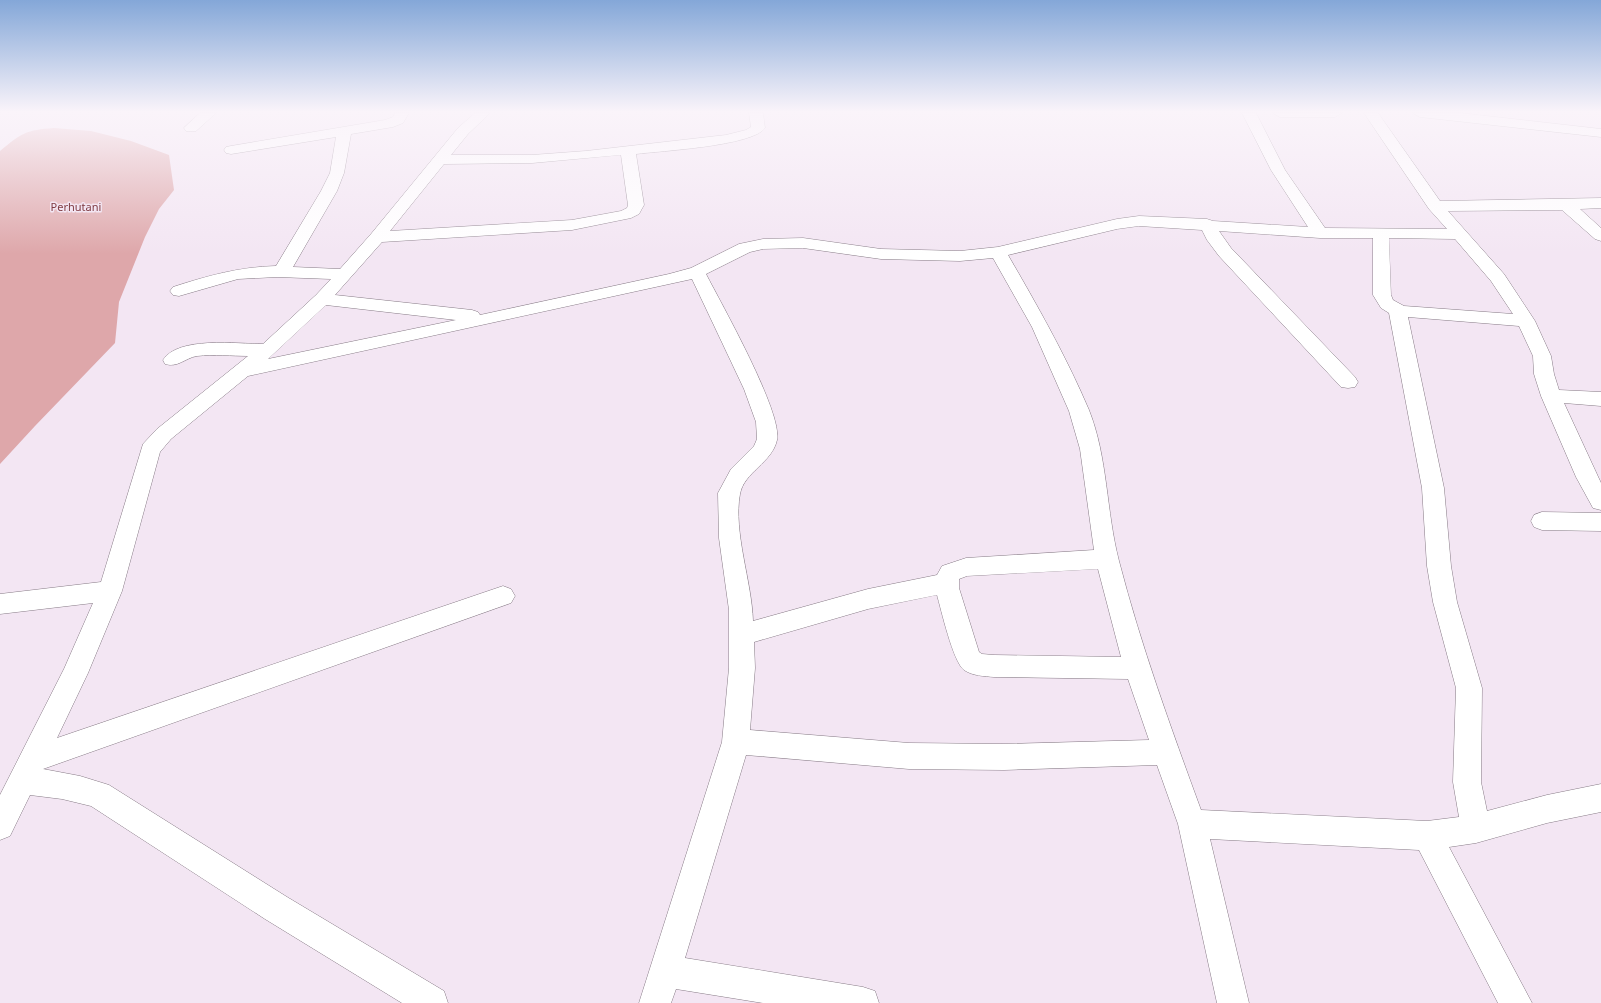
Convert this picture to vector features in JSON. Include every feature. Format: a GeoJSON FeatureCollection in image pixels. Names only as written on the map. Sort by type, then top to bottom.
{"type":"FeatureCollection","features":[{"type":"Feature","properties":{"kind":"street"},"geometry":{"type":"LineString","coordinates":[[281,272],[329,192],[337,173],[339,160]]}},
{"type":"Feature","properties":{"kind":"street"},"geometry":{"type":"LineString","coordinates":[[0,826],[75,673],[110,591],[150,449],[169,430],[268,350],[322,299],[377,237],[439,160],[457,160]]}},
{"type":"Feature","properties":{"kind":"street"},"geometry":{"type":"LineString","coordinates":[[377,237],[572,225],[625,215],[633,211],[636,205],[629,160]]}},
{"type":"Feature","properties":{"kind":"street"},"geometry":{"type":"LineString","coordinates":[[1273,160],[1320,233]]}},
{"type":"Feature","properties":{"kind":"street"},"geometry":{"type":"LineString","coordinates":[[1403,160],[1435,206],[1498,278],[1526,321],[1542,356],[1544,374],[1551,396],[1587,477],[1601,502]]}},
{"type":"Feature","properties":{"kind":"street"},"geometry":{"type":"LineString","coordinates":[[1435,206],[1566,205],[1601,202]]}},
{"type":"Feature","properties":{"kind":"street"},"geometry":{"type":"LineString","coordinates":[[1566,205],[1601,236]]}},
{"type":"Feature","properties":{"kind":"street"},"geometry":{"type":"LineString","coordinates":[[243,371],[492,317],[547,307],[697,272],[745,248],[775,242],[803,243],[881,254],[944,256],[998,252],[1129,222],[1151,220],[1320,233],[1458,234]]}},
{"type":"Feature","properties":{"kind":"street"},"geometry":{"type":"LineString","coordinates":[[1207,224],[1215,240],[1234,263],[1348,382]]}},
{"type":"Feature","properties":{"kind":"street"},"geometry":{"type":"LineString","coordinates":[[1381,234],[1382,295],[1384,302],[1397,309],[1526,321]]}},
{"type":"Feature","properties":{"kind":"street"},"geometry":{"type":"LineString","coordinates":[[998,252],[1041,326],[1080,411],[1090,449],[1107,559],[1137,668],[1165,752],[1192,824],[1233,1003]]}},
{"type":"Feature","properties":{"kind":"street"},"geometry":{"type":"LineString","coordinates":[[179,291],[239,274],[281,272],[343,274]]}},
{"type":"Feature","properties":{"kind":"street"},"geometry":{"type":"LineString","coordinates":[[655,1003],[736,742],[742,668],[741,610],[729,532],[729,493],[740,475],[763,450],[767,440],[768,430],[754,389],[697,272]]}},
{"type":"Feature","properties":{"kind":"street"},"geometry":{"type":"LineString","coordinates":[[322,299],[492,317]]}},
{"type":"Feature","properties":{"kind":"street"},"geometry":{"type":"LineString","coordinates":[[1397,309],[1433,488],[1439,566],[1445,602],[1469,684],[1467,782],[1476,829]]}},
{"type":"Feature","properties":{"kind":"street"},"geometry":{"type":"LineString","coordinates":[[172,360],[179,354],[198,350],[268,350]]}},
{"type":"Feature","properties":{"kind":"street"},"geometry":{"type":"LineString","coordinates":[[1551,396],[1601,399]]}},
{"type":"Feature","properties":{"kind":"street"},"geometry":{"type":"LineString","coordinates":[[1542,521],[1601,522]]}},
{"type":"Feature","properties":{"kind":"street"},"geometry":{"type":"LineString","coordinates":[[1107,559],[966,567],[950,573],[947,583],[964,646],[972,662],[994,666],[1137,668]]}},
{"type":"Feature","properties":{"kind":"street"},"geometry":{"type":"LineString","coordinates":[[741,635],[868,599],[947,583]]}},
{"type":"Feature","properties":{"kind":"street"},"geometry":{"type":"LineString","coordinates":[[0,604],[110,591]]}},
{"type":"Feature","properties":{"kind":"street"},"geometry":{"type":"LineString","coordinates":[[28,770],[249,683],[378,642],[503,596]]}},
{"type":"Feature","properties":{"kind":"street"},"geometry":{"type":"LineString","coordinates":[[736,742],[909,756],[1004,757],[1165,752]]}},
{"type":"Feature","properties":{"kind":"street"},"geometry":{"type":"LineString","coordinates":[[28,770],[53,782],[75,786],[99,795],[276,908],[432,1003]]}},
{"type":"Feature","properties":{"kind":"street"},"geometry":{"type":"LineString","coordinates":[[1192,824],[1427,836],[1476,829],[1547,809],[1601,798]]}},
{"type":"Feature","properties":{"kind":"street"},"geometry":{"type":"LineString","coordinates":[[1427,836],[1516,1003]]}},
{"type":"Feature","properties":{"kind":"street"},"geometry":{"type":"LineString","coordinates":[[665,971],[863,1003]]}},
{"type":"Feature","properties":{"kind":"green space","name":"Perhutani"},"geometry":{"type":"Polygon","coordinates":[[[0,160],[170,160],[174,190],[159,209],[145,237],[119,302],[115,343],[0,464],[0,160]]]}}]}
